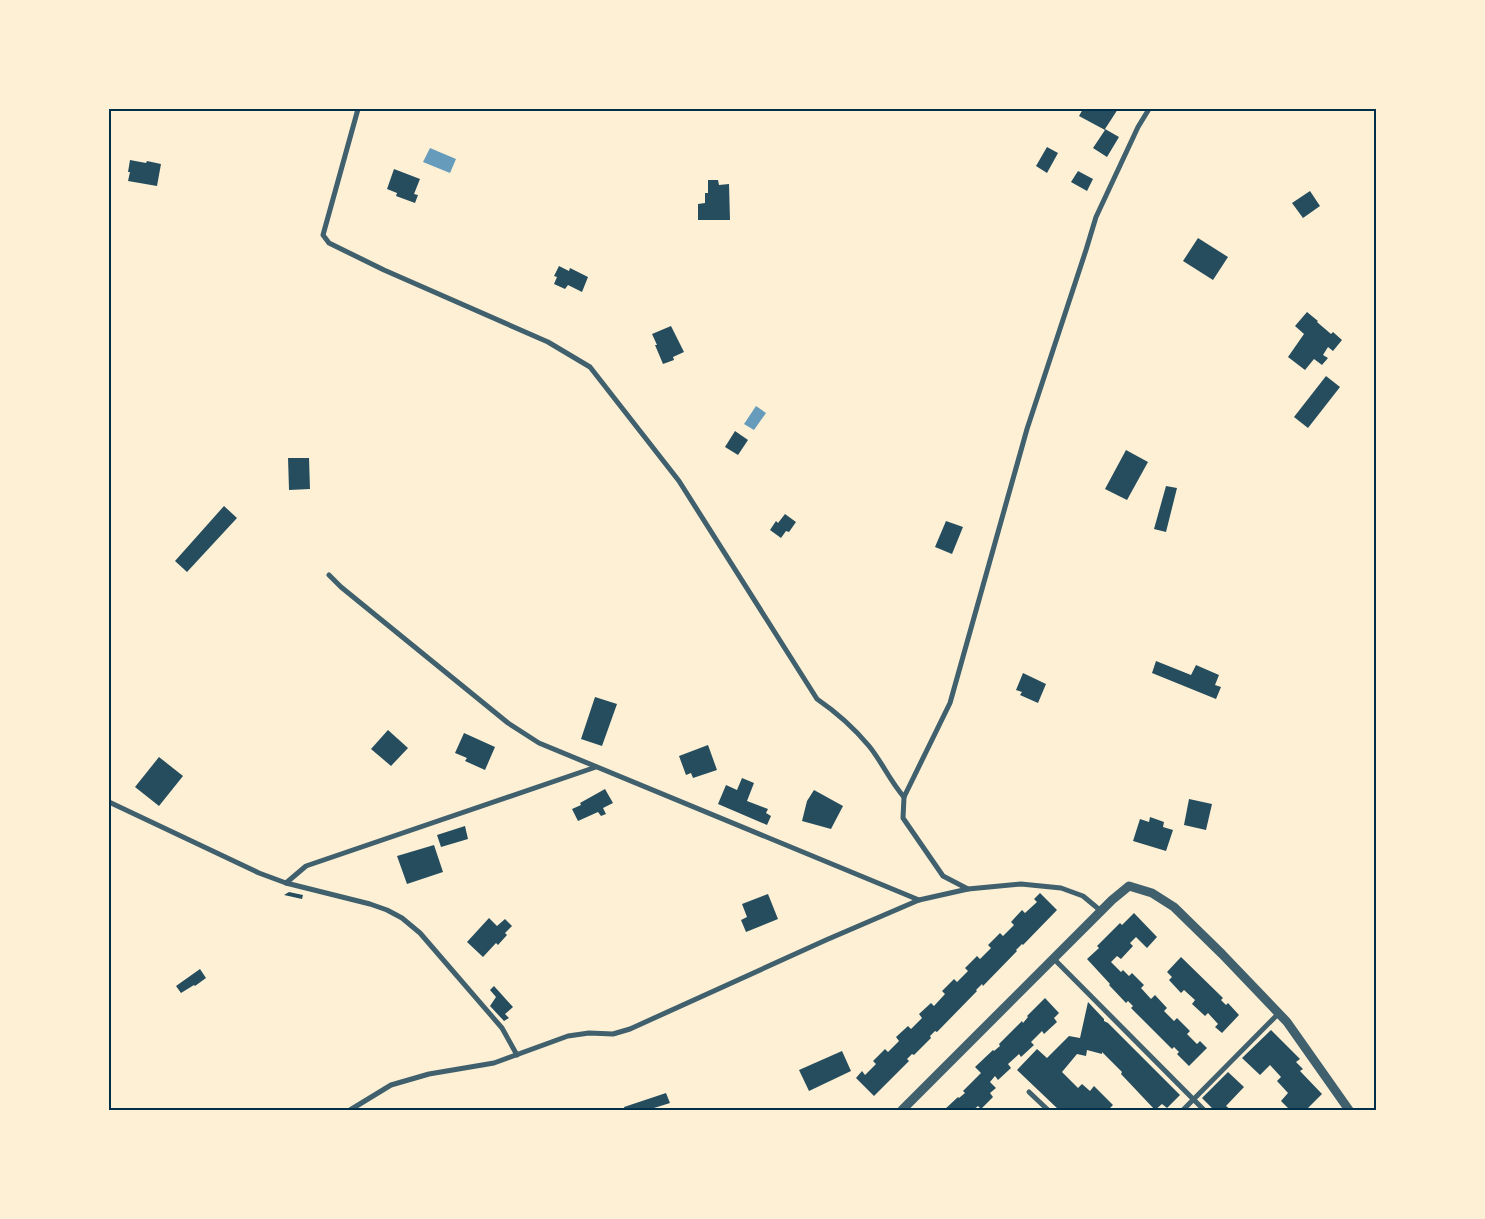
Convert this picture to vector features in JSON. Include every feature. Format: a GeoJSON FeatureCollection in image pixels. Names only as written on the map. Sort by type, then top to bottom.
{"type":"FeatureCollection","features":[{"type":"Feature","properties":{"kind":"street"},"geometry":{"type":"LineString","coordinates":[[358,109],[323,235],[325,239],[329,243],[384,270],[548,342],[590,367],[679,481],[817,699],[836,712],[870,746],[895,787],[904,797]]}},
{"type":"Feature","properties":{"kind":"street"},"geometry":{"type":"LineString","coordinates":[[968,888],[943,876],[903,818],[904,797],[950,703],[1027,428],[1096,216],[1138,127],[1149,109]]}},
{"type":"Feature","properties":{"kind":"street"},"geometry":{"type":"LineString","coordinates":[[329,575],[341,587],[508,724],[539,743],[919,900]]}},
{"type":"Feature","properties":{"kind":"street"},"geometry":{"type":"LineString","coordinates":[[286,883],[306,866],[596,766]]}},
{"type":"Feature","properties":{"kind":"street"},"geometry":{"type":"LineString","coordinates":[[109,802],[258,873],[286,883],[370,904],[388,910],[402,918],[420,933],[502,1028],[516,1055]]}},
{"type":"Feature","properties":{"kind":"street"},"geometry":{"type":"LineString","coordinates":[[350,1110],[392,1085],[428,1074],[494,1063],[568,1036],[589,1033],[614,1034],[630,1029],[819,942],[919,900],[968,888],[1021,884],[1061,888],[1083,896],[1101,911]]}},
{"type":"Feature","properties":{"kind":"street"},"geometry":{"type":"LineString","coordinates":[[902,1110],[1112,900],[1130,886],[1152,893],[1174,907],[1222,954],[1287,1022],[1349,1110]]}},
{"type":"Feature","properties":{"kind":"street"},"geometry":{"type":"LineString","coordinates":[[1054,959],[1204,1110]]}},
{"type":"Feature","properties":{"kind":"street"},"geometry":{"type":"LineString","coordinates":[[1183,1110],[1278,1014]]}},
{"type":"Feature","properties":{"kind":"street"},"geometry":{"type":"LineString","coordinates":[[1030,1092],[1048,1110]]}},
{"type":"Feature","properties":{"kind":"water"},"geometry":{"type":"Polygon","coordinates":[[[430,148],[456,159],[450,173],[423,162],[430,148]]]}},
{"type":"Feature","properties":{"kind":"water"},"geometry":{"type":"Polygon","coordinates":[[[756,406],[766,413],[754,430],[744,424],[756,406]]]}},
{"type":"Feature","properties":{"kind":"building"},"geometry":{"type":"Polygon","coordinates":[[[1083,109],[1118,109],[1105,129],[1119,137],[1107,157],[1093,148],[1105,130],[1079,116],[1083,109]]]}},
{"type":"Feature","properties":{"kind":"building"},"geometry":{"type":"Polygon","coordinates":[[[1047,147],[1058,153],[1047,173],[1036,166],[1047,147]]]}},
{"type":"Feature","properties":{"kind":"building"},"geometry":{"type":"Polygon","coordinates":[[[130,160],[161,164],[157,186],[128,181],[130,160]]]}},
{"type":"Feature","properties":{"kind":"building"},"geometry":{"type":"Polygon","coordinates":[[[394,169],[420,179],[414,194],[418,195],[415,203],[396,196],[397,193],[387,189],[394,169]]]}},
{"type":"Feature","properties":{"kind":"building"},"geometry":{"type":"Polygon","coordinates":[[[1078,171],[1093,179],[1087,191],[1071,182],[1078,171]]]}},
{"type":"Feature","properties":{"kind":"building"},"geometry":{"type":"Polygon","coordinates":[[[708,180],[718,180],[719,185],[729,184],[730,220],[698,220],[698,204],[705,203],[705,193],[708,193],[708,180]]]}},
{"type":"Feature","properties":{"kind":"building"},"geometry":{"type":"Polygon","coordinates":[[[1310,191],[1320,206],[1303,218],[1292,203],[1310,191]]]}},
{"type":"Feature","properties":{"kind":"building"},"geometry":{"type":"Polygon","coordinates":[[[1198,238],[1228,257],[1213,280],[1183,261],[1198,238]]]}},
{"type":"Feature","properties":{"kind":"building"},"geometry":{"type":"Polygon","coordinates":[[[559,266],[569,271],[570,268],[588,277],[582,292],[568,285],[565,289],[554,284],[557,277],[554,276],[559,266]]]}},
{"type":"Feature","properties":{"kind":"building"},"geometry":{"type":"Polygon","coordinates":[[[1307,312],[1331,334],[1333,332],[1342,340],[1333,351],[1328,347],[1323,355],[1328,358],[1322,365],[1314,359],[1305,370],[1288,357],[1304,334],[1295,326],[1307,312]]]}},
{"type":"Feature","properties":{"kind":"building"},"geometry":{"type":"Polygon","coordinates":[[[671,326],[684,352],[673,357],[674,360],[663,364],[652,334],[671,326]]]}},
{"type":"Feature","properties":{"kind":"building"},"geometry":{"type":"Polygon","coordinates":[[[1326,376],[1340,387],[1308,428],[1294,417],[1326,376]]]}},
{"type":"Feature","properties":{"kind":"building"},"geometry":{"type":"Polygon","coordinates":[[[735,431],[748,440],[738,455],[725,447],[735,431]]]}},
{"type":"Feature","properties":{"kind":"building"},"geometry":{"type":"Polygon","coordinates":[[[1126,450],[1148,462],[1127,500],[1105,489],[1126,450]]]}},
{"type":"Feature","properties":{"kind":"building"},"geometry":{"type":"Polygon","coordinates":[[[288,458],[309,458],[310,489],[289,490],[288,458]]]}},
{"type":"Feature","properties":{"kind":"building"},"geometry":{"type":"Polygon","coordinates":[[[1166,486],[1177,488],[1166,532],[1154,529],[1166,486]]]}},
{"type":"Feature","properties":{"kind":"building"},"geometry":{"type":"Polygon","coordinates":[[[224,506],[237,518],[187,572],[175,561],[224,506]]]}},
{"type":"Feature","properties":{"kind":"building"},"geometry":{"type":"Polygon","coordinates":[[[785,514],[796,522],[789,532],[786,531],[781,538],[770,530],[776,521],[778,523],[785,514]]]}},
{"type":"Feature","properties":{"kind":"building"},"geometry":{"type":"Polygon","coordinates":[[[946,521],[963,527],[952,554],[935,547],[946,521]]]}},
{"type":"Feature","properties":{"kind":"building"},"geometry":{"type":"Polygon","coordinates":[[[1156,661],[1191,675],[1196,665],[1219,675],[1215,685],[1221,687],[1216,699],[1152,673],[1156,661]]]}},
{"type":"Feature","properties":{"kind":"building"},"geometry":{"type":"Polygon","coordinates":[[[1023,673],[1046,684],[1038,703],[1020,695],[1022,692],[1016,690],[1023,673]]]}},
{"type":"Feature","properties":{"kind":"building"},"geometry":{"type":"Polygon","coordinates":[[[595,697],[617,704],[602,746],[581,739],[595,697]]]}},
{"type":"Feature","properties":{"kind":"building"},"geometry":{"type":"Polygon","coordinates":[[[388,730],[408,748],[391,766],[371,749],[388,730]]]}},
{"type":"Feature","properties":{"kind":"building"},"geometry":{"type":"Polygon","coordinates":[[[464,733],[495,747],[485,770],[465,761],[467,758],[455,753],[464,733]]]}},
{"type":"Feature","properties":{"kind":"building"},"geometry":{"type":"Polygon","coordinates":[[[708,745],[717,770],[693,778],[691,773],[686,775],[679,756],[708,745]]]}},
{"type":"Feature","properties":{"kind":"building"},"geometry":{"type":"Polygon","coordinates":[[[159,757],[183,776],[159,806],[135,787],[159,757]]]}},
{"type":"Feature","properties":{"kind":"building"},"geometry":{"type":"Polygon","coordinates":[[[742,778],[754,783],[747,801],[768,809],[766,813],[771,816],[767,825],[718,804],[726,785],[737,790],[742,778]]]}},
{"type":"Feature","properties":{"kind":"building"},"geometry":{"type":"Polygon","coordinates":[[[605,789],[613,803],[603,808],[606,814],[601,816],[598,812],[578,821],[572,809],[605,789]]]}},
{"type":"Feature","properties":{"kind":"building"},"geometry":{"type":"Polygon","coordinates":[[[814,790],[843,806],[831,829],[802,821],[807,801],[814,790]]]}},
{"type":"Feature","properties":{"kind":"building"},"geometry":{"type":"Polygon","coordinates":[[[1189,799],[1212,804],[1206,830],[1184,825],[1189,799]]]}},
{"type":"Feature","properties":{"kind":"building"},"geometry":{"type":"Polygon","coordinates":[[[1150,817],[1164,822],[1163,827],[1173,830],[1166,851],[1133,841],[1140,819],[1149,822],[1150,817]]]}},
{"type":"Feature","properties":{"kind":"building"},"geometry":{"type":"Polygon","coordinates":[[[465,826],[468,839],[441,847],[437,835],[465,826]]]}},
{"type":"Feature","properties":{"kind":"building"},"geometry":{"type":"Polygon","coordinates":[[[434,845],[443,872],[407,884],[397,856],[434,845]]]}},
{"type":"Feature","properties":{"kind":"building"},"geometry":{"type":"Polygon","coordinates":[[[289,892],[303,895],[302,899],[284,895],[289,892]]]}},
{"type":"Feature","properties":{"kind":"building"},"geometry":{"type":"Polygon","coordinates":[[[1040,893],[1057,910],[983,986],[982,984],[976,990],[937,1032],[935,1031],[930,1036],[931,1038],[914,1055],[912,1054],[907,1059],[909,1061],[874,1096],[856,1078],[862,1071],[865,1075],[876,1064],[873,1061],[885,1049],[888,1052],[899,1041],[896,1037],[908,1026],[911,1029],[922,1018],[919,1014],[931,1003],[934,1006],[945,994],[942,991],[954,979],[957,982],[968,971],[965,968],[977,956],[980,959],[991,948],[988,945],[1000,933],[1003,936],[1014,925],[1011,922],[1022,910],[1025,913],[1037,902],[1034,899],[1040,893]]]}},
{"type":"Feature","properties":{"kind":"building"},"geometry":{"type":"Polygon","coordinates":[[[768,894],[778,919],[746,932],[741,920],[747,917],[742,904],[768,894]]]}},
{"type":"Feature","properties":{"kind":"building"},"geometry":{"type":"Polygon","coordinates":[[[1134,913],[1157,937],[1147,948],[1136,937],[1130,943],[1133,946],[1121,959],[1117,956],[1111,962],[1121,972],[1123,970],[1129,976],[1132,973],[1144,985],[1141,988],[1151,999],[1155,995],[1167,1008],[1164,1011],[1174,1021],[1177,1018],[1190,1031],[1187,1034],[1197,1044],[1200,1041],[1207,1048],[1189,1066],[1177,1054],[1179,1052],[1174,1047],[1172,1049],[1131,1008],[1133,1006],[1128,1001],[1126,1003],[1087,959],[1120,923],[1122,925],[1134,913]]]}},
{"type":"Feature","properties":{"kind":"building"},"geometry":{"type":"Polygon","coordinates":[[[489,918],[497,926],[505,919],[512,926],[498,945],[496,943],[483,957],[467,942],[489,918]]]}},
{"type":"Feature","properties":{"kind":"building"},"geometry":{"type":"Polygon","coordinates":[[[1181,957],[1223,998],[1221,1000],[1226,1005],[1228,1003],[1239,1015],[1222,1033],[1215,1027],[1218,1024],[1208,1013],[1205,1016],[1192,1004],[1195,1000],[1184,990],[1181,993],[1169,980],[1172,977],[1167,972],[1181,957]]]}},
{"type":"Feature","properties":{"kind":"building"},"geometry":{"type":"Polygon","coordinates":[[[200,969],[206,978],[181,993],[176,986],[200,969]]]}},
{"type":"Feature","properties":{"kind":"building"},"geometry":{"type":"Polygon","coordinates":[[[494,986],[513,1007],[505,1014],[509,1018],[504,1021],[490,1006],[496,997],[490,990],[494,986]]]}},
{"type":"Feature","properties":{"kind":"building"},"geometry":{"type":"Polygon","coordinates":[[[1045,998],[1059,1013],[1054,1018],[1057,1022],[1044,1034],[1042,1031],[1031,1042],[1034,1045],[1021,1057],[1019,1054],[1008,1064],[1011,1068],[998,1080],[995,1076],[990,1082],[996,1088],[990,1093],[993,1097],[981,1109],[978,1106],[973,1110],[944,1110],[965,1093],[963,1091],[981,1073],[975,1067],[1000,1046],[999,1044],[1022,1021],[1023,1023],[1027,1016],[1045,998]]]}},
{"type":"Feature","properties":{"kind":"building"},"geometry":{"type":"Polygon","coordinates":[[[1088,1002],[1104,1021],[1180,1095],[1167,1108],[1162,1104],[1155,1110],[1102,1052],[1102,1054],[1087,1050],[1086,1056],[1077,1054],[1062,1072],[1078,1088],[1082,1084],[1090,1091],[1094,1086],[1113,1105],[1108,1110],[1059,1110],[1017,1070],[1037,1049],[1047,1058],[1069,1036],[1080,1038],[1088,1002]]]}},
{"type":"Feature","properties":{"kind":"building"},"geometry":{"type":"Polygon","coordinates":[[[1271,1030],[1300,1059],[1296,1062],[1303,1069],[1300,1071],[1322,1094],[1306,1110],[1290,1110],[1281,1101],[1288,1093],[1277,1081],[1281,1077],[1270,1065],[1260,1075],[1242,1058],[1271,1030]]]}},
{"type":"Feature","properties":{"kind":"building"},"geometry":{"type":"Polygon","coordinates":[[[842,1051],[851,1071],[809,1091],[799,1070],[842,1051]]]}},
{"type":"Feature","properties":{"kind":"building"},"geometry":{"type":"Polygon","coordinates":[[[1228,1072],[1244,1087],[1226,1106],[1231,1110],[1214,1110],[1202,1098],[1228,1072]]]}},
{"type":"Feature","properties":{"kind":"building"},"geometry":{"type":"Polygon","coordinates":[[[666,1093],[670,1103],[654,1108],[655,1110],[625,1110],[624,1107],[666,1093]]]}}]}
